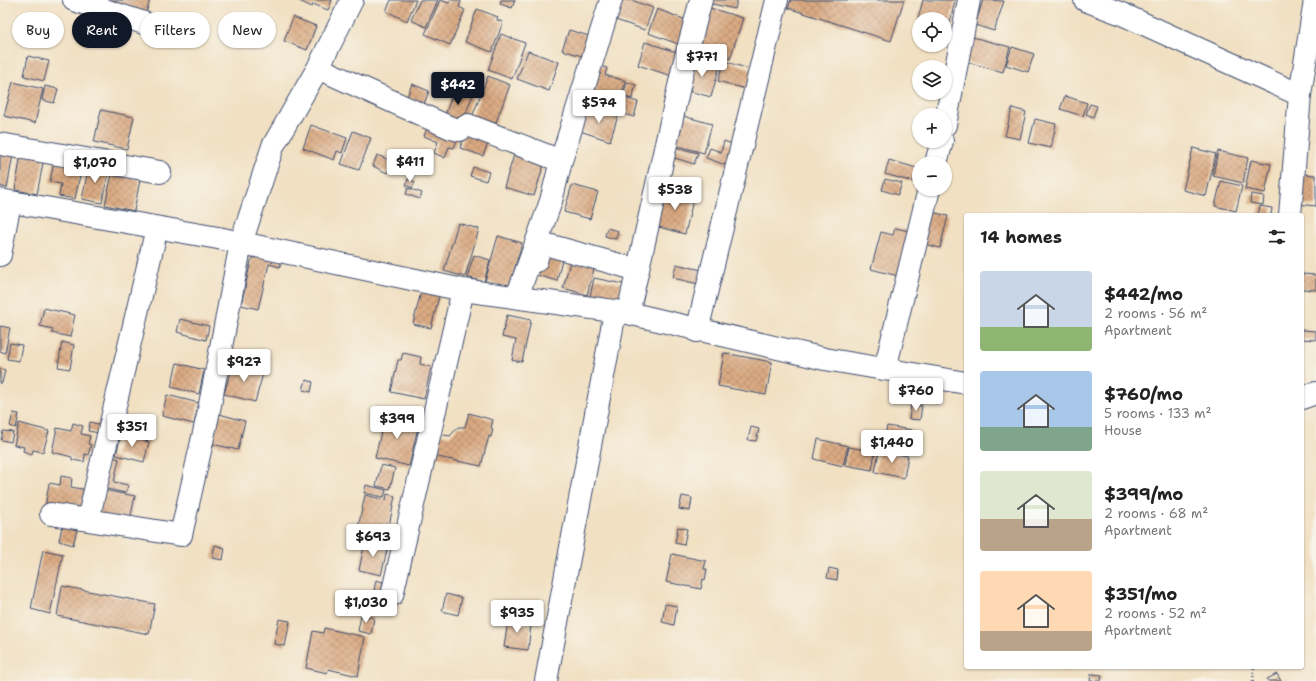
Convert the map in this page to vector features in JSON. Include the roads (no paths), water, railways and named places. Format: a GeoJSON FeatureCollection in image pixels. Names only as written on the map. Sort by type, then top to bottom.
{"type":"FeatureCollection","features":[{"type":"Feature","properties":{"kind":"lane"},"geometry":{"type":"LineString","coordinates":[[74,0],[140,22]]}},
{"type":"Feature","properties":{"kind":"lane"},"geometry":{"type":"LineString","coordinates":[[51,514],[181,535],[208,415],[241,243],[273,146],[318,68],[352,0]]}},
{"type":"Feature","properties":{"kind":"lane"},"geometry":{"type":"LineString","coordinates":[[521,298],[551,201],[561,161],[611,0]]}},
{"type":"Feature","properties":{"kind":"lane"},"geometry":{"type":"LineString","coordinates":[[546,681],[622,313],[638,270],[685,60],[701,0]]}},
{"type":"Feature","properties":{"kind":"lane"},"geometry":{"type":"LineString","coordinates":[[697,331],[777,0]]}},
{"type":"Feature","properties":{"kind":"lane"},"geometry":{"type":"LineString","coordinates":[[948,108],[969,0]]}},
{"type":"Feature","properties":{"kind":"lane"},"geometry":{"type":"LineString","coordinates":[[1085,0],[1122,14],[1300,95]]}},
{"type":"Feature","properties":{"kind":"lane"},"geometry":{"type":"LineString","coordinates":[[1290,213],[1300,95],[1315,0]]}},
{"type":"Feature","properties":{"kind":"lane"},"geometry":{"type":"LineString","coordinates":[[318,68],[451,128],[460,130],[468,125],[561,161]]}},
{"type":"Feature","properties":{"kind":"lane"},"geometry":{"type":"LineString","coordinates":[[0,144],[160,172]]}},
{"type":"Feature","properties":{"kind":"lane"},"geometry":{"type":"LineString","coordinates":[[885,370],[927,196]]}},
{"type":"Feature","properties":{"kind":"lane"},"geometry":{"type":"LineString","coordinates":[[0,256],[5,201],[241,243],[463,290],[622,313],[825,359],[964,383]]}},
{"type":"Feature","properties":{"kind":"lane"},"geometry":{"type":"LineString","coordinates":[[88,520],[157,228]]}},
{"type":"Feature","properties":{"kind":"lane"},"geometry":{"type":"LineString","coordinates":[[521,298],[541,243],[638,270]]}},
{"type":"Feature","properties":{"kind":"lane"},"geometry":{"type":"LineString","coordinates":[[392,595],[463,290]]}},
{"type":"Feature","properties":{"kind":"lane"},"geometry":{"type":"LineString","coordinates":[[1304,397],[1316,393]]}}]}
